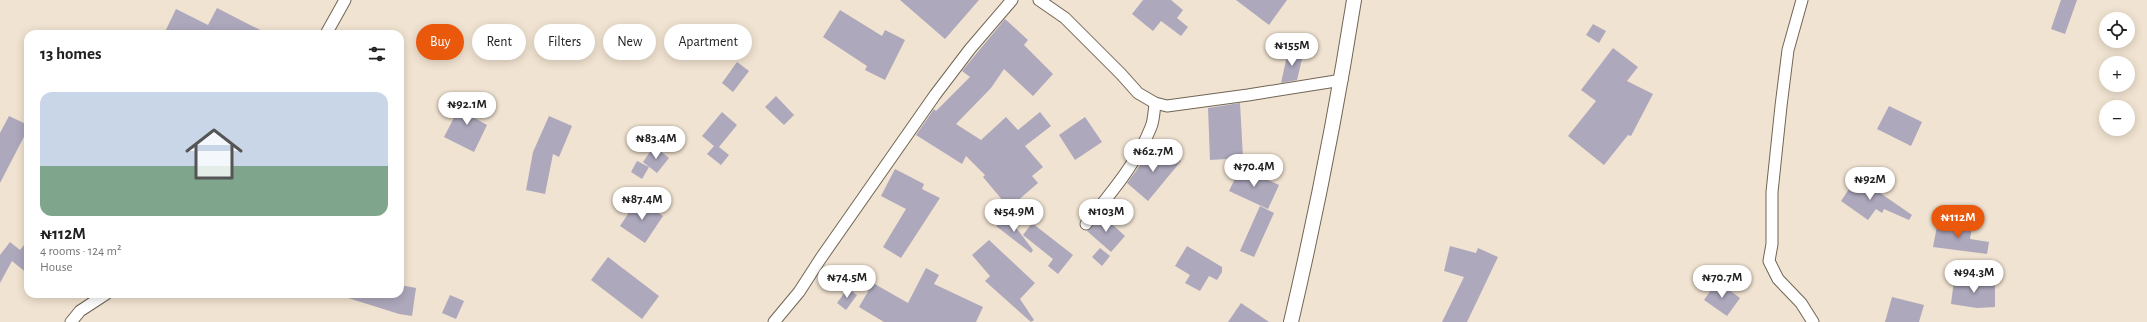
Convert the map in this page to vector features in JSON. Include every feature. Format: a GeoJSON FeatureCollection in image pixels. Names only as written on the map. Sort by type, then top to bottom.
{"type":"FeatureCollection","features":[{"type":"Feature","properties":{"kind":"street"},"geometry":{"type":"LineString","coordinates":[[328,30],[345,0]]}},
{"type":"Feature","properties":{"kind":"street"},"geometry":{"type":"LineString","coordinates":[[774,322],[799,292],[821,258],[935,95],[970,49],[1012,0]]}},
{"type":"Feature","properties":{"kind":"street"},"geometry":{"type":"LineString","coordinates":[[1039,0],[1065,18],[1138,93],[1155,103],[1167,106],[1342,80]]}},
{"type":"Feature","properties":{"kind":"street"},"geometry":{"type":"LineString","coordinates":[[1294,321],[1318,209],[1342,80],[1354,0]]}},
{"type":"Feature","properties":{"kind":"street"},"geometry":{"type":"LineString","coordinates":[[1802,0],[1788,50],[1772,192],[1772,244],[1769,261],[1778,279],[1801,303],[1813,322]]}},
{"type":"Feature","properties":{"kind":"street"},"geometry":{"type":"LineString","coordinates":[[1086,224],[1122,178],[1142,145],[1152,126],[1155,103]]}},
{"type":"Feature","properties":{"kind":"street"},"geometry":{"type":"LineString","coordinates":[[70,322],[80,311],[100,298]]}},
{"type":"Feature","properties":{"kind":"building"},"geometry":{"type":"Polygon","coordinates":[[[900,0],[979,0],[945,39],[900,0]]]}},
{"type":"Feature","properties":{"kind":"building"},"geometry":{"type":"Polygon","coordinates":[[[1143,0],[1171,0],[1183,10],[1177,18],[1188,27],[1181,36],[1161,21],[1153,31],[1132,14],[1143,0]]]}},
{"type":"Feature","properties":{"kind":"building"},"geometry":{"type":"Polygon","coordinates":[[[1236,0],[1287,0],[1269,25],[1236,0]]]}},
{"type":"Feature","properties":{"kind":"building"},"geometry":{"type":"Polygon","coordinates":[[[2061,0],[2077,0],[2065,34],[2051,29],[2061,0]]]}},
{"type":"Feature","properties":{"kind":"building"},"geometry":{"type":"Polygon","coordinates":[[[217,8],[260,30],[166,30],[176,9],[208,25],[217,8]]]}},
{"type":"Feature","properties":{"kind":"building"},"geometry":{"type":"Polygon","coordinates":[[[840,10],[882,36],[885,30],[905,40],[885,80],[865,70],[867,66],[823,37],[840,10]]]}},
{"type":"Feature","properties":{"kind":"building"},"geometry":{"type":"Polygon","coordinates":[[[1005,19],[1028,40],[1024,45],[1053,74],[1033,96],[1004,69],[991,88],[956,124],[981,140],[1006,117],[1018,130],[1040,112],[1051,126],[1025,146],[1043,167],[1032,176],[1038,183],[1009,208],[983,177],[985,175],[966,156],[962,164],[916,135],[934,109],[936,111],[970,77],[962,71],[1005,19]]]}},
{"type":"Feature","properties":{"kind":"building"},"geometry":{"type":"Polygon","coordinates":[[[1593,24],[1606,31],[1599,43],[1586,35],[1593,24]]]}},
{"type":"Feature","properties":{"kind":"building"},"geometry":{"type":"Polygon","coordinates":[[[1613,48],[1638,67],[1627,81],[1653,94],[1631,136],[1628,135],[1604,165],[1568,136],[1596,101],[1581,90],[1613,48]]]}},
{"type":"Feature","properties":{"kind":"building"},"geometry":{"type":"Polygon","coordinates":[[[1288,51],[1303,55],[1297,80],[1281,83],[1288,51]]]}},
{"type":"Feature","properties":{"kind":"building"},"geometry":{"type":"Polygon","coordinates":[[[737,62],[749,71],[733,92],[722,83],[737,62]]]}},
{"type":"Feature","properties":{"kind":"building"},"geometry":{"type":"Polygon","coordinates":[[[469,93],[479,98],[471,116],[487,125],[474,152],[444,137],[458,110],[461,112],[469,93]]]}},
{"type":"Feature","properties":{"kind":"building"},"geometry":{"type":"Polygon","coordinates":[[[776,96],[794,115],[784,125],[765,107],[776,96]]]}},
{"type":"Feature","properties":{"kind":"building"},"geometry":{"type":"Polygon","coordinates":[[[1240,103],[1243,158],[1210,160],[1208,108],[1240,103]]]}},
{"type":"Feature","properties":{"kind":"building"},"geometry":{"type":"Polygon","coordinates":[[[1889,106],[1922,122],[1911,146],[1877,129],[1889,106]]]}},
{"type":"Feature","properties":{"kind":"building"},"geometry":{"type":"Polygon","coordinates":[[[722,112],[737,125],[719,147],[729,155],[721,165],[707,154],[714,146],[702,136],[722,112]]]}},
{"type":"Feature","properties":{"kind":"building"},"geometry":{"type":"Polygon","coordinates":[[[9,116],[24,123],[24,137],[0,183],[0,133],[9,116]]]}},
{"type":"Feature","properties":{"kind":"building"},"geometry":{"type":"Polygon","coordinates":[[[549,116],[572,126],[559,157],[553,154],[545,194],[526,190],[533,152],[549,116]]]}},
{"type":"Feature","properties":{"kind":"building"},"geometry":{"type":"Polygon","coordinates":[[[1085,117],[1102,142],[1075,160],[1059,135],[1085,117]]]}},
{"type":"Feature","properties":{"kind":"building"},"geometry":{"type":"Polygon","coordinates":[[[654,146],[669,158],[657,173],[643,162],[654,146]]]}},
{"type":"Feature","properties":{"kind":"building"},"geometry":{"type":"Polygon","coordinates":[[[1162,146],[1181,161],[1148,201],[1127,183],[1150,152],[1154,156],[1162,146]]]}},
{"type":"Feature","properties":{"kind":"building"},"geometry":{"type":"Polygon","coordinates":[[[637,161],[649,167],[642,179],[631,172],[637,161]]]}},
{"type":"Feature","properties":{"kind":"building"},"geometry":{"type":"Polygon","coordinates":[[[1240,168],[1279,185],[1268,209],[1229,191],[1240,168]]]}},
{"type":"Feature","properties":{"kind":"building"},"geometry":{"type":"Polygon","coordinates":[[[895,169],[924,184],[922,189],[940,198],[901,258],[883,247],[906,209],[881,196],[895,169]]]}},
{"type":"Feature","properties":{"kind":"building"},"geometry":{"type":"Polygon","coordinates":[[[1857,177],[1912,215],[1909,220],[1884,209],[1882,213],[1876,209],[1868,220],[1841,201],[1857,177]]]}},
{"type":"Feature","properties":{"kind":"building"},"geometry":{"type":"Polygon","coordinates":[[[638,199],[663,216],[645,243],[620,226],[638,199]]]}},
{"type":"Feature","properties":{"kind":"building"},"geometry":{"type":"Polygon","coordinates":[[[1260,206],[1274,213],[1254,257],[1240,251],[1260,206]]]}},
{"type":"Feature","properties":{"kind":"building"},"geometry":{"type":"Polygon","coordinates":[[[1102,215],[1125,236],[1111,252],[1087,231],[1102,215]]]}},
{"type":"Feature","properties":{"kind":"building"},"geometry":{"type":"Polygon","coordinates":[[[1008,217],[1033,250],[1031,253],[996,226],[1008,217]]]}},
{"type":"Feature","properties":{"kind":"building"},"geometry":{"type":"Polygon","coordinates":[[[1938,221],[1972,227],[1970,239],[1989,242],[1987,254],[1933,247],[1938,221]]]}},
{"type":"Feature","properties":{"kind":"building"},"geometry":{"type":"Polygon","coordinates":[[[1032,223],[1073,255],[1058,274],[1048,266],[1053,259],[1023,235],[1032,223]]]}},
{"type":"Feature","properties":{"kind":"building"},"geometry":{"type":"Polygon","coordinates":[[[989,240],[1035,283],[1020,299],[1034,320],[1031,322],[985,281],[990,276],[972,255],[989,240]]]}},
{"type":"Feature","properties":{"kind":"building"},"geometry":{"type":"Polygon","coordinates":[[[10,242],[20,250],[24,245],[24,271],[12,261],[0,283],[0,255],[10,242]]]}},
{"type":"Feature","properties":{"kind":"building"},"geometry":{"type":"Polygon","coordinates":[[[1187,246],[1222,267],[1222,272],[1217,280],[1209,276],[1200,291],[1185,283],[1190,275],[1175,266],[1187,246]]]}},
{"type":"Feature","properties":{"kind":"building"},"geometry":{"type":"Polygon","coordinates":[[[1450,246],[1476,253],[1478,248],[1498,257],[1467,322],[1442,322],[1464,277],[1444,271],[1450,246]]]}},
{"type":"Feature","properties":{"kind":"building"},"geometry":{"type":"Polygon","coordinates":[[[1100,248],[1110,256],[1102,266],[1092,257],[1100,248]]]}},
{"type":"Feature","properties":{"kind":"building"},"geometry":{"type":"Polygon","coordinates":[[[608,257],[659,296],[642,319],[591,280],[608,257]]]}},
{"type":"Feature","properties":{"kind":"building"},"geometry":{"type":"Polygon","coordinates":[[[926,268],[939,275],[934,284],[983,307],[976,322],[884,322],[859,307],[873,283],[908,303],[926,268]]]}},
{"type":"Feature","properties":{"kind":"building"},"geometry":{"type":"Polygon","coordinates":[[[1954,280],[1995,283],[1995,307],[1977,308],[1951,304],[1954,280]]]}},
{"type":"Feature","properties":{"kind":"building"},"geometry":{"type":"Polygon","coordinates":[[[1717,281],[1740,298],[1727,316],[1704,300],[1717,281]]]}},
{"type":"Feature","properties":{"kind":"building"},"geometry":{"type":"Polygon","coordinates":[[[404,286],[416,288],[412,316],[399,314],[348,298],[404,298],[404,286]]]}},
{"type":"Feature","properties":{"kind":"building"},"geometry":{"type":"Polygon","coordinates":[[[848,288],[857,295],[846,310],[837,303],[848,288]]]}},
{"type":"Feature","properties":{"kind":"building"},"geometry":{"type":"Polygon","coordinates":[[[450,295],[464,301],[456,319],[442,313],[450,295]]]}},
{"type":"Feature","properties":{"kind":"building"},"geometry":{"type":"Polygon","coordinates":[[[1892,297],[1924,305],[1919,322],[1885,322],[1892,297]]]}},
{"type":"Feature","properties":{"kind":"building"},"geometry":{"type":"Polygon","coordinates":[[[1241,303],[1269,322],[1228,322],[1241,303]]]}}]}
